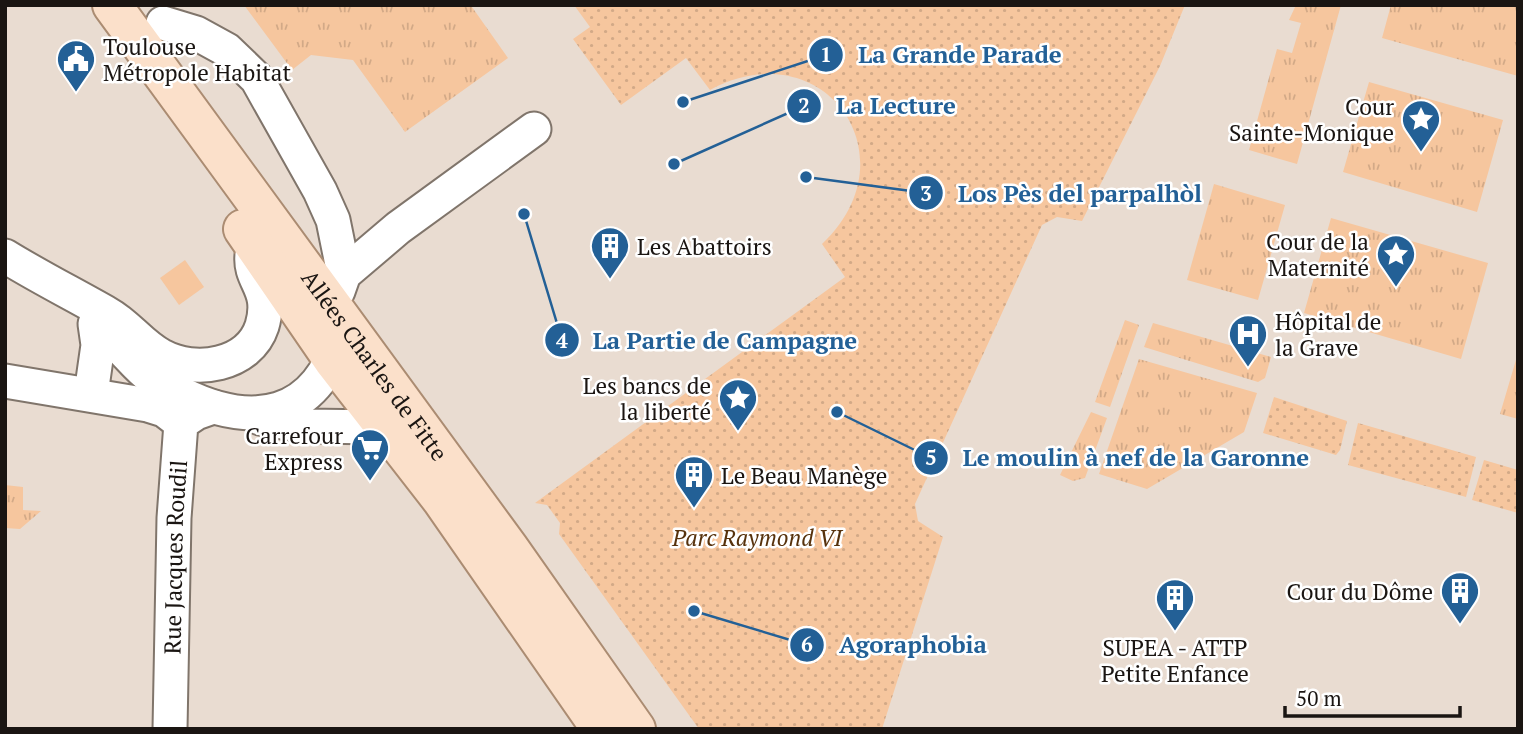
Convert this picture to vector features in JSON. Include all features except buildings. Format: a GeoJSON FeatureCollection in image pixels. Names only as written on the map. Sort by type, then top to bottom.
{"type":"FeatureCollection","features":[{"type":"Feature","properties":{"kind":"main road","name":"Allées Charles de Fitte"},"geometry":{"type":"LineString","coordinates":[[83,5],[253,242],[333,360],[441,499],[601,729]]}},
{"type":"Feature","properties":{"kind":"main road","name":"Allées Charles de Fitte"},"geometry":{"type":"LineString","coordinates":[[112,5],[509,548],[636,729]]}},
{"type":"Feature","properties":{"kind":"street"},"geometry":{"type":"LineString","coordinates":[[163,23],[196,33],[227,50],[257,79],[320,191],[333,220],[344,274],[333,360],[316,386],[302,400],[281,410],[247,414]]}},
{"type":"Feature","properties":{"kind":"street"},"geometry":{"type":"LineString","coordinates":[[344,274],[416,213],[534,129]]}},
{"type":"Feature","properties":{"kind":"street"},"geometry":{"type":"LineString","coordinates":[[333,220],[380,229],[416,213]]}},
{"type":"Feature","properties":{"kind":"street"},"geometry":{"type":"LineString","coordinates":[[5,256],[60,290],[129,326],[159,355],[176,363],[200,365],[225,362],[249,348],[258,335],[265,314],[265,294],[251,264],[253,242]]}},
{"type":"Feature","properties":{"kind":"street"},"geometry":{"type":"LineString","coordinates":[[60,290],[153,379],[213,407],[305,426],[383,427]]}},
{"type":"Feature","properties":{"kind":"street"},"geometry":{"type":"LineString","coordinates":[[91,394],[98,345],[95,324]]}},
{"type":"Feature","properties":{"kind":"street"},"geometry":{"type":"LineString","coordinates":[[5,381],[91,394],[164,410],[181,423],[196,412],[213,407]]}},
{"type":"Feature","properties":{"kind":"street","name":"Rue Jacques Roudil"},"geometry":{"type":"LineString","coordinates":[[170,729],[174,518],[181,423]]}},
{"type":"Feature","properties":{"kind":"green space"},"geometry":{"type":"Polygon","coordinates":[[[244,5],[472,7],[508,58],[405,132],[353,60],[311,55],[292,70],[244,5]]]}},
{"type":"Feature","properties":{"kind":"green space","name":"Parc Raymond VI"},"geometry":{"type":"Polygon","coordinates":[[[574,5],[1185,5],[1160,66],[1082,221],[1057,217],[1042,225],[915,504],[918,521],[943,537],[882,729],[699,729],[559,534],[560,523],[547,505],[535,503],[845,277],[822,244],[849,210],[860,174],[857,141],[843,111],[820,89],[788,76],[751,75],[710,90],[686,58],[621,105],[573,39],[590,27],[574,5]]]}},
{"type":"Feature","properties":{"kind":"green space"},"geometry":{"type":"Polygon","coordinates":[[[1296,5],[1341,5],[1297,164],[1249,150],[1277,49],[1292,53],[1301,23],[1289,20],[1296,5]]]}},
{"type":"Feature","properties":{"kind":"green space"},"geometry":{"type":"Polygon","coordinates":[[[1391,5],[1518,5],[1518,76],[1382,38],[1391,5]]]}},
{"type":"Feature","properties":{"kind":"green space","name":"Cour Sainte-Monique"},"geometry":{"type":"Polygon","coordinates":[[[1369,82],[1503,120],[1477,212],[1343,172],[1369,82]]]}},
{"type":"Feature","properties":{"kind":"green space"},"geometry":{"type":"Polygon","coordinates":[[[1214,184],[1285,205],[1258,300],[1187,280],[1214,184]]]}},
{"type":"Feature","properties":{"kind":"green space","name":"Cour de la Maternité"},"geometry":{"type":"Polygon","coordinates":[[[1331,218],[1488,263],[1461,359],[1304,313],[1331,218]]]}},
{"type":"Feature","properties":{"kind":"green space"},"geometry":{"type":"Polygon","coordinates":[[[185,260],[204,287],[179,305],[160,278],[185,260]]]}},
{"type":"Feature","properties":{"kind":"green space"},"geometry":{"type":"Polygon","coordinates":[[[1125,320],[1139,325],[1110,407],[1095,402],[1125,320]]]}},
{"type":"Feature","properties":{"kind":"green space"},"geometry":{"type":"Polygon","coordinates":[[[1153,323],[1271,357],[1265,378],[1258,382],[1144,347],[1153,323]]]}},
{"type":"Feature","properties":{"kind":"green space"},"geometry":{"type":"Polygon","coordinates":[[[1518,353],[1518,419],[1500,414],[1518,353]]]}},
{"type":"Feature","properties":{"kind":"green space"},"geometry":{"type":"Polygon","coordinates":[[[1139,359],[1257,393],[1244,432],[1147,489],[1099,474],[1139,359]]]}},
{"type":"Feature","properties":{"kind":"green space"},"geometry":{"type":"Polygon","coordinates":[[[1274,397],[1347,421],[1340,450],[1336,455],[1263,433],[1274,397]]]}},
{"type":"Feature","properties":{"kind":"green space"},"geometry":{"type":"Polygon","coordinates":[[[1091,412],[1107,418],[1085,478],[1073,481],[1060,475],[1091,412]]]}},
{"type":"Feature","properties":{"kind":"green space"},"geometry":{"type":"Polygon","coordinates":[[[1358,423],[1476,457],[1466,497],[1348,465],[1358,423]]]}},
{"type":"Feature","properties":{"kind":"green space"},"geometry":{"type":"Polygon","coordinates":[[[1484,460],[1518,470],[1518,513],[1472,500],[1484,460]]]}},
{"type":"Feature","properties":{"kind":"green space"},"geometry":{"type":"Polygon","coordinates":[[[5,485],[23,487],[23,510],[41,511],[20,529],[5,528],[5,485]]]}},
{"type":"Feature","properties":{"kind":"place","name":"Toulouse Métropole Habitat"},"geometry":{"type":"Point","coordinates":[76,93]}},
{"type":"Feature","properties":{"kind":"place","name":"La Grande Parade"},"geometry":{"type":"Point","coordinates":[683,102]}},
{"type":"Feature","properties":{"kind":"place","name":"Cour Sainte-Monique"},"geometry":{"type":"Point","coordinates":[1421,153]}},
{"type":"Feature","properties":{"kind":"place","name":"La Lecture"},"geometry":{"type":"Point","coordinates":[674,164]}},
{"type":"Feature","properties":{"kind":"place","name":"Los Pès del parpalhòl"},"geometry":{"type":"Point","coordinates":[806,177]}},
{"type":"Feature","properties":{"kind":"place","name":"La Partie de Campagne"},"geometry":{"type":"Point","coordinates":[524,214]}},
{"type":"Feature","properties":{"kind":"place","name":"Les Abattoirs"},"geometry":{"type":"Point","coordinates":[610,280]}},
{"type":"Feature","properties":{"kind":"place","name":"Cour de la Maternité"},"geometry":{"type":"Point","coordinates":[1396,288]}},
{"type":"Feature","properties":{"kind":"place","name":"Hôpital de la Grave"},"geometry":{"type":"Point","coordinates":[1248,368]}},
{"type":"Feature","properties":{"kind":"place","name":"Le moulin à nef de la Garonne"},"geometry":{"type":"Point","coordinates":[837,412]}},
{"type":"Feature","properties":{"kind":"place","name":"Les bancs de la liberté"},"geometry":{"type":"Point","coordinates":[738,432]}},
{"type":"Feature","properties":{"kind":"place","name":"Carrefour Express"},"geometry":{"type":"Point","coordinates":[370,482]}},
{"type":"Feature","properties":{"kind":"place","name":"Le Beau Manège"},"geometry":{"type":"Point","coordinates":[694,509]}},
{"type":"Feature","properties":{"kind":"place","name":"Agoraphobia"},"geometry":{"type":"Point","coordinates":[694,611]}},
{"type":"Feature","properties":{"kind":"place","name":"Cour du Dôme"},"geometry":{"type":"Point","coordinates":[1460,625]}},
{"type":"Feature","properties":{"kind":"place","name":"SUPEA - ATTP Petite Enfance"},"geometry":{"type":"Point","coordinates":[1175,632]}}]}
